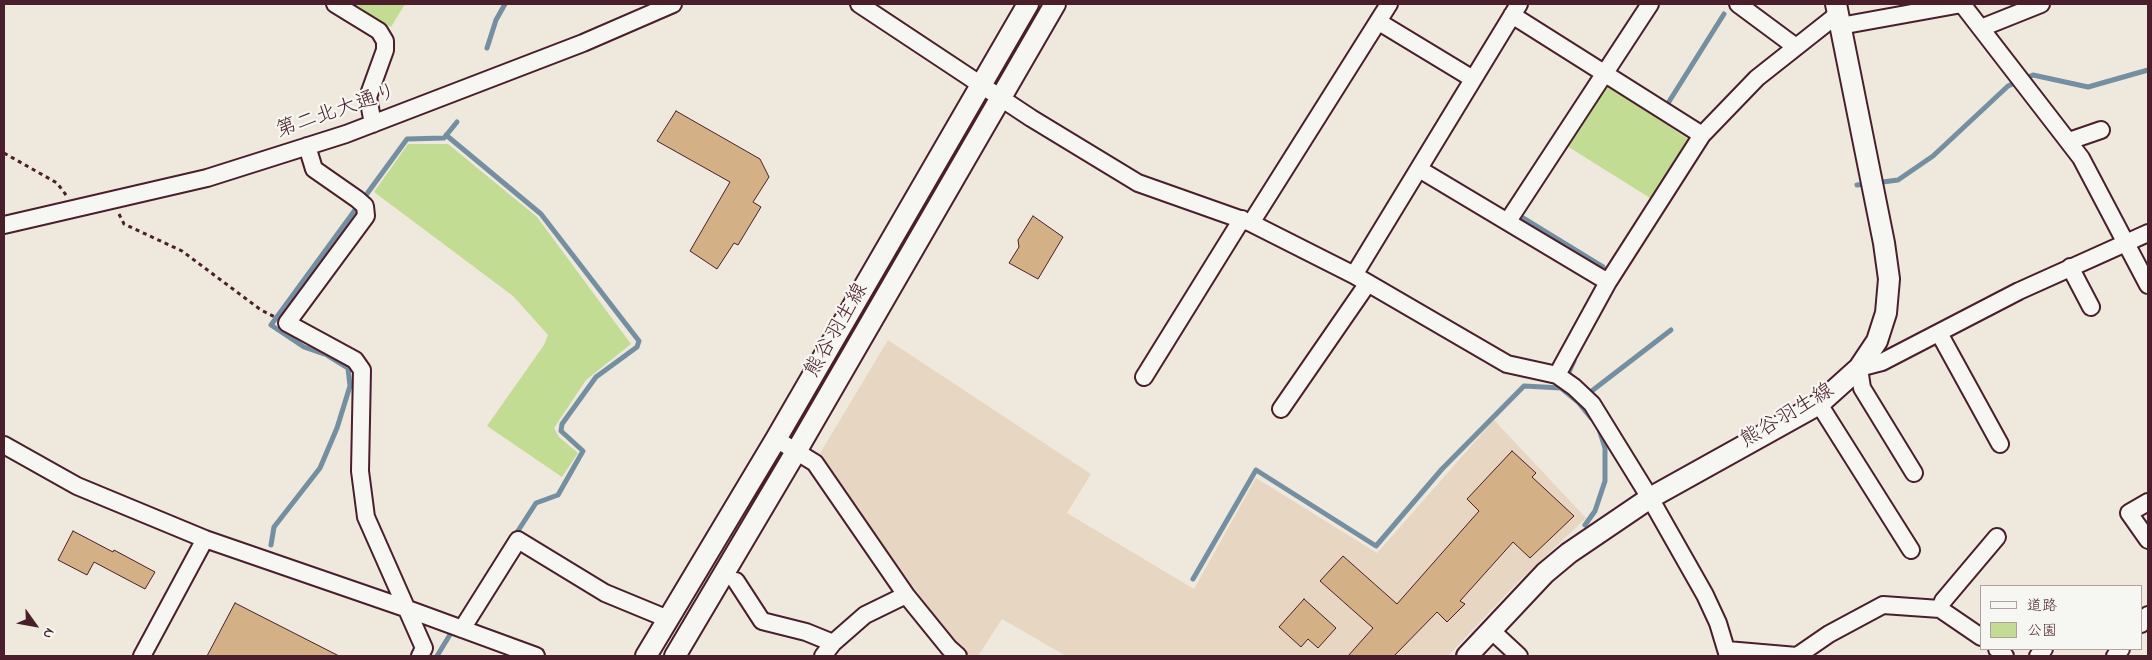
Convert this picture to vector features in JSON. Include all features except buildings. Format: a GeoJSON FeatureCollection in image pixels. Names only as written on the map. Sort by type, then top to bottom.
{"type":"FeatureCollection","features":[{"type":"Feature","properties":{"kind":"main road","name":"熊谷羽生線"},"geometry":{"type":"LineString","coordinates":[[646,656],[776,438],[1028,4]]}},
{"type":"Feature","properties":{"kind":"main road","name":"熊谷羽生線"},"geometry":{"type":"LineString","coordinates":[[674,656],[797,450],[1055,4]]}},
{"type":"Feature","properties":{"kind":"main road","name":"熊谷羽生線"},"geometry":{"type":"LineString","coordinates":[[1467,656],[1551,568],[1598,532],[1650,498],[1819,404],[1859,368],[1877,341],[1886,313],[1889,280],[1874,191],[1838,14]]}},
{"type":"Feature","properties":{"kind":"street"},"geometry":{"type":"LineString","coordinates":[[336,4],[380,31],[385,41],[385,50],[368,97],[373,124]]}},
{"type":"Feature","properties":{"kind":"street","name":"第二北大通り"},"geometry":{"type":"LineString","coordinates":[[4,225],[207,178],[307,146],[373,124],[583,43],[673,4]]}},
{"type":"Feature","properties":{"kind":"street"},"geometry":{"type":"LineString","coordinates":[[858,4],[1031,118],[1138,183],[1247,221],[1361,279],[1507,364],[1557,376],[1574,387],[1592,404],[1650,498],[1705,595],[1718,623],[1727,653],[1797,656],[1829,634],[1883,605],[1940,609],[1980,637]]}},
{"type":"Feature","properties":{"kind":"street"},"geometry":{"type":"LineString","coordinates":[[1144,377],[1380,22],[1390,4]]}},
{"type":"Feature","properties":{"kind":"street"},"geometry":{"type":"LineString","coordinates":[[1508,221],[1650,4]]}},
{"type":"Feature","properties":{"kind":"street"},"geometry":{"type":"LineString","coordinates":[[1738,4],[1796,47]]}},
{"type":"Feature","properties":{"kind":"street"},"geometry":{"type":"LineString","coordinates":[[1557,376],[1608,282],[1702,135],[1757,78],[1838,14],[1962,4],[2082,158],[2148,285]]}},
{"type":"Feature","properties":{"kind":"street"},"geometry":{"type":"LineString","coordinates":[[1981,28],[2041,4]]}},
{"type":"Feature","properties":{"kind":"street"},"geometry":{"type":"LineString","coordinates":[[1281,409],[1361,279],[1419,169],[1515,9],[1604,73],[1702,135]]}},
{"type":"Feature","properties":{"kind":"street"},"geometry":{"type":"LineString","coordinates":[[1380,22],[1473,79]]}},
{"type":"Feature","properties":{"kind":"street"},"geometry":{"type":"LineString","coordinates":[[2069,141],[2101,130]]}},
{"type":"Feature","properties":{"kind":"street"},"geometry":{"type":"LineString","coordinates":[[307,146],[314,169],[361,202],[366,216],[286,323],[356,360],[362,370],[360,472],[366,518],[424,648],[420,656]]}},
{"type":"Feature","properties":{"kind":"street"},"geometry":{"type":"LineString","coordinates":[[1419,169],[1608,282]]}},
{"type":"Feature","properties":{"kind":"street"},"geometry":{"type":"LineString","coordinates":[[1914,473],[1862,388],[1859,368],[1882,362],[2019,291],[2148,233]]}},
{"type":"Feature","properties":{"kind":"street"},"geometry":{"type":"LineString","coordinates":[[2070,268],[2091,307]]}},
{"type":"Feature","properties":{"kind":"street"},"geometry":{"type":"LineString","coordinates":[[1939,332],[2000,444]]}},
{"type":"Feature","properties":{"kind":"street"},"geometry":{"type":"LineString","coordinates":[[1819,404],[1911,550]]}},
{"type":"Feature","properties":{"kind":"street"},"geometry":{"type":"LineString","coordinates":[[776,438],[815,463],[906,595],[949,648],[958,656]]}},
{"type":"Feature","properties":{"kind":"street"},"geometry":{"type":"LineString","coordinates":[[4,446],[77,486],[205,539],[405,608],[536,656]]}},
{"type":"Feature","properties":{"kind":"street"},"geometry":{"type":"LineString","coordinates":[[2148,502],[2129,513],[2148,540]]}},
{"type":"Feature","properties":{"kind":"street"},"geometry":{"type":"LineString","coordinates":[[1940,609],[1943,601],[1997,537]]}},
{"type":"Feature","properties":{"kind":"street"},"geometry":{"type":"LineString","coordinates":[[142,656],[205,539]]}},
{"type":"Feature","properties":{"kind":"street"},"geometry":{"type":"LineString","coordinates":[[462,629],[518,540],[605,593],[668,619]]}},
{"type":"Feature","properties":{"kind":"street"},"geometry":{"type":"LineString","coordinates":[[736,581],[762,621],[806,632],[833,643]]}},
{"type":"Feature","properties":{"kind":"street"},"geometry":{"type":"LineString","coordinates":[[823,656],[833,643],[865,615],[906,595]]}},
{"type":"Feature","properties":{"kind":"street"},"geometry":{"type":"LineString","coordinates":[[1491,630],[1519,656]]}},
{"type":"Feature","properties":{"kind":"path"},"geometry":{"type":"LineString","coordinates":[[4,153],[58,183],[66,193],[70,210]]}},
{"type":"Feature","properties":{"kind":"path"},"geometry":{"type":"LineString","coordinates":[[115,200],[120,218],[124,224],[182,251],[267,313]]}},
{"type":"Feature","properties":{"kind":"shaded area"},"geometry":{"type":"Polygon","coordinates":[[[888,340],[1091,474],[1067,513],[1194,589],[1256,478],[1377,553],[1494,420],[1586,518],[1516,584],[1448,656],[1066,656],[1002,619],[978,656],[969,656],[940,624],[819,455],[888,340]]]}},
{"type":"Feature","properties":{"kind":"green space"},"geometry":{"type":"Polygon","coordinates":[[[348,4],[405,4],[391,27],[348,4]]]}},
{"type":"Feature","properties":{"kind":"green space"},"geometry":{"type":"Polygon","coordinates":[[[1605,84],[1688,139],[1650,198],[1567,146],[1605,84]]]}},
{"type":"Feature","properties":{"kind":"green space"},"geometry":{"type":"Polygon","coordinates":[[[408,144],[448,144],[537,217],[631,344],[586,380],[554,428],[559,437],[578,453],[562,477],[487,426],[544,345],[548,335],[513,296],[374,192],[408,144]]]}},
{"type":"Feature","properties":{"kind":"waterway"},"geometry":{"type":"LineString","coordinates":[[487,48],[496,20],[505,4]]}},
{"type":"Feature","properties":{"kind":"waterway"},"geometry":{"type":"LineString","coordinates":[[1665,108],[1724,14]]}},
{"type":"Feature","properties":{"kind":"waterway"},"geometry":{"type":"LineString","coordinates":[[1875,183],[1898,180],[1933,156],[2008,86],[2033,75],[2088,87],[2148,70]]}},
{"type":"Feature","properties":{"kind":"waterway"},"geometry":{"type":"LineString","coordinates":[[271,545],[274,527],[320,468],[337,428],[350,386],[348,368],[327,355],[304,347],[271,325],[407,139],[444,138],[457,122]]}},
{"type":"Feature","properties":{"kind":"waterway"},"geometry":{"type":"LineString","coordinates":[[446,135],[541,214],[639,341],[637,347],[596,377],[562,424],[561,431],[583,451],[558,495],[536,503],[514,537]]}},
{"type":"Feature","properties":{"kind":"waterway"},"geometry":{"type":"LineString","coordinates":[[1857,185],[1867,184]]}},
{"type":"Feature","properties":{"kind":"waterway"},"geometry":{"type":"LineString","coordinates":[[1523,218],[1603,267]]}},
{"type":"Feature","properties":{"kind":"waterway"},"geometry":{"type":"LineString","coordinates":[[1593,390],[1671,330]]}},
{"type":"Feature","properties":{"kind":"waterway"},"geometry":{"type":"LineString","coordinates":[[1569,372],[1574,361]]}},
{"type":"Feature","properties":{"kind":"waterway"},"geometry":{"type":"LineString","coordinates":[[1193,579],[1256,470],[1376,546],[1442,469],[1524,386],[1561,388],[1578,402],[1591,418]]}},
{"type":"Feature","properties":{"kind":"waterway"},"geometry":{"type":"LineString","coordinates":[[1585,525],[1595,511],[1605,481],[1605,448],[1599,429]]}},
{"type":"Feature","properties":{"kind":"waterway"},"geometry":{"type":"LineString","coordinates":[[437,656],[451,633]]}}]}
